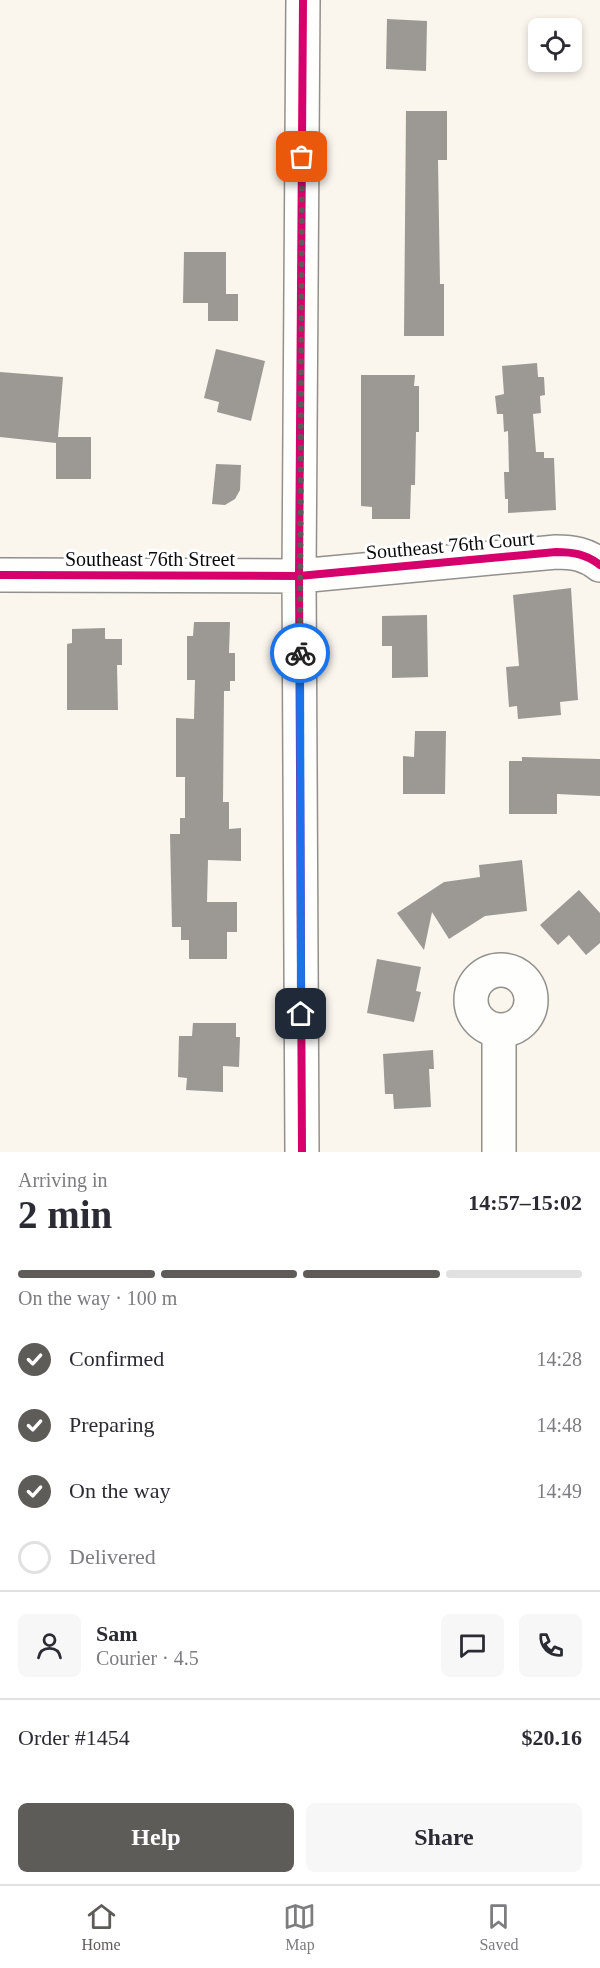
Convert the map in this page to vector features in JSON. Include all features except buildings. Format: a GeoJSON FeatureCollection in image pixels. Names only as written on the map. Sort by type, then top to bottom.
{"type":"FeatureCollection","features":[{"type":"Feature","properties":{"kind":"street"},"geometry":{"type":"LineString","coordinates":[[302,1152],[299,576],[303,0]]}},
{"type":"Feature","properties":{"kind":"street","name":"Southeast 76th Court"},"geometry":{"type":"LineString","coordinates":[[299,576],[556,552],[573,552],[591,558],[600,565]]}},
{"type":"Feature","properties":{"kind":"street","name":"Southeast 76th Street"},"geometry":{"type":"LineString","coordinates":[[0,575],[299,576]]}},
{"type":"Feature","properties":{"kind":"street"},"geometry":{"type":"LineString","coordinates":[[499,1030],[499,1152]]}},
{"type":"Feature","properties":{"kind":"cycle path"},"geometry":{"type":"LineString","coordinates":[[302,1152],[299,576],[303,0]]}},
{"type":"Feature","properties":{"kind":"cycle path"},"geometry":{"type":"LineString","coordinates":[[0,575],[299,576],[556,552],[579,554],[600,565]]}},
{"type":"Feature","properties":{"kind":"way so far"},"geometry":{"type":"LineString","coordinates":[[300,653],[302,157]]}},
{"type":"Feature","properties":{"kind":"route"},"geometry":{"type":"LineString","coordinates":[[300,653],[301,1014]]}}]}
